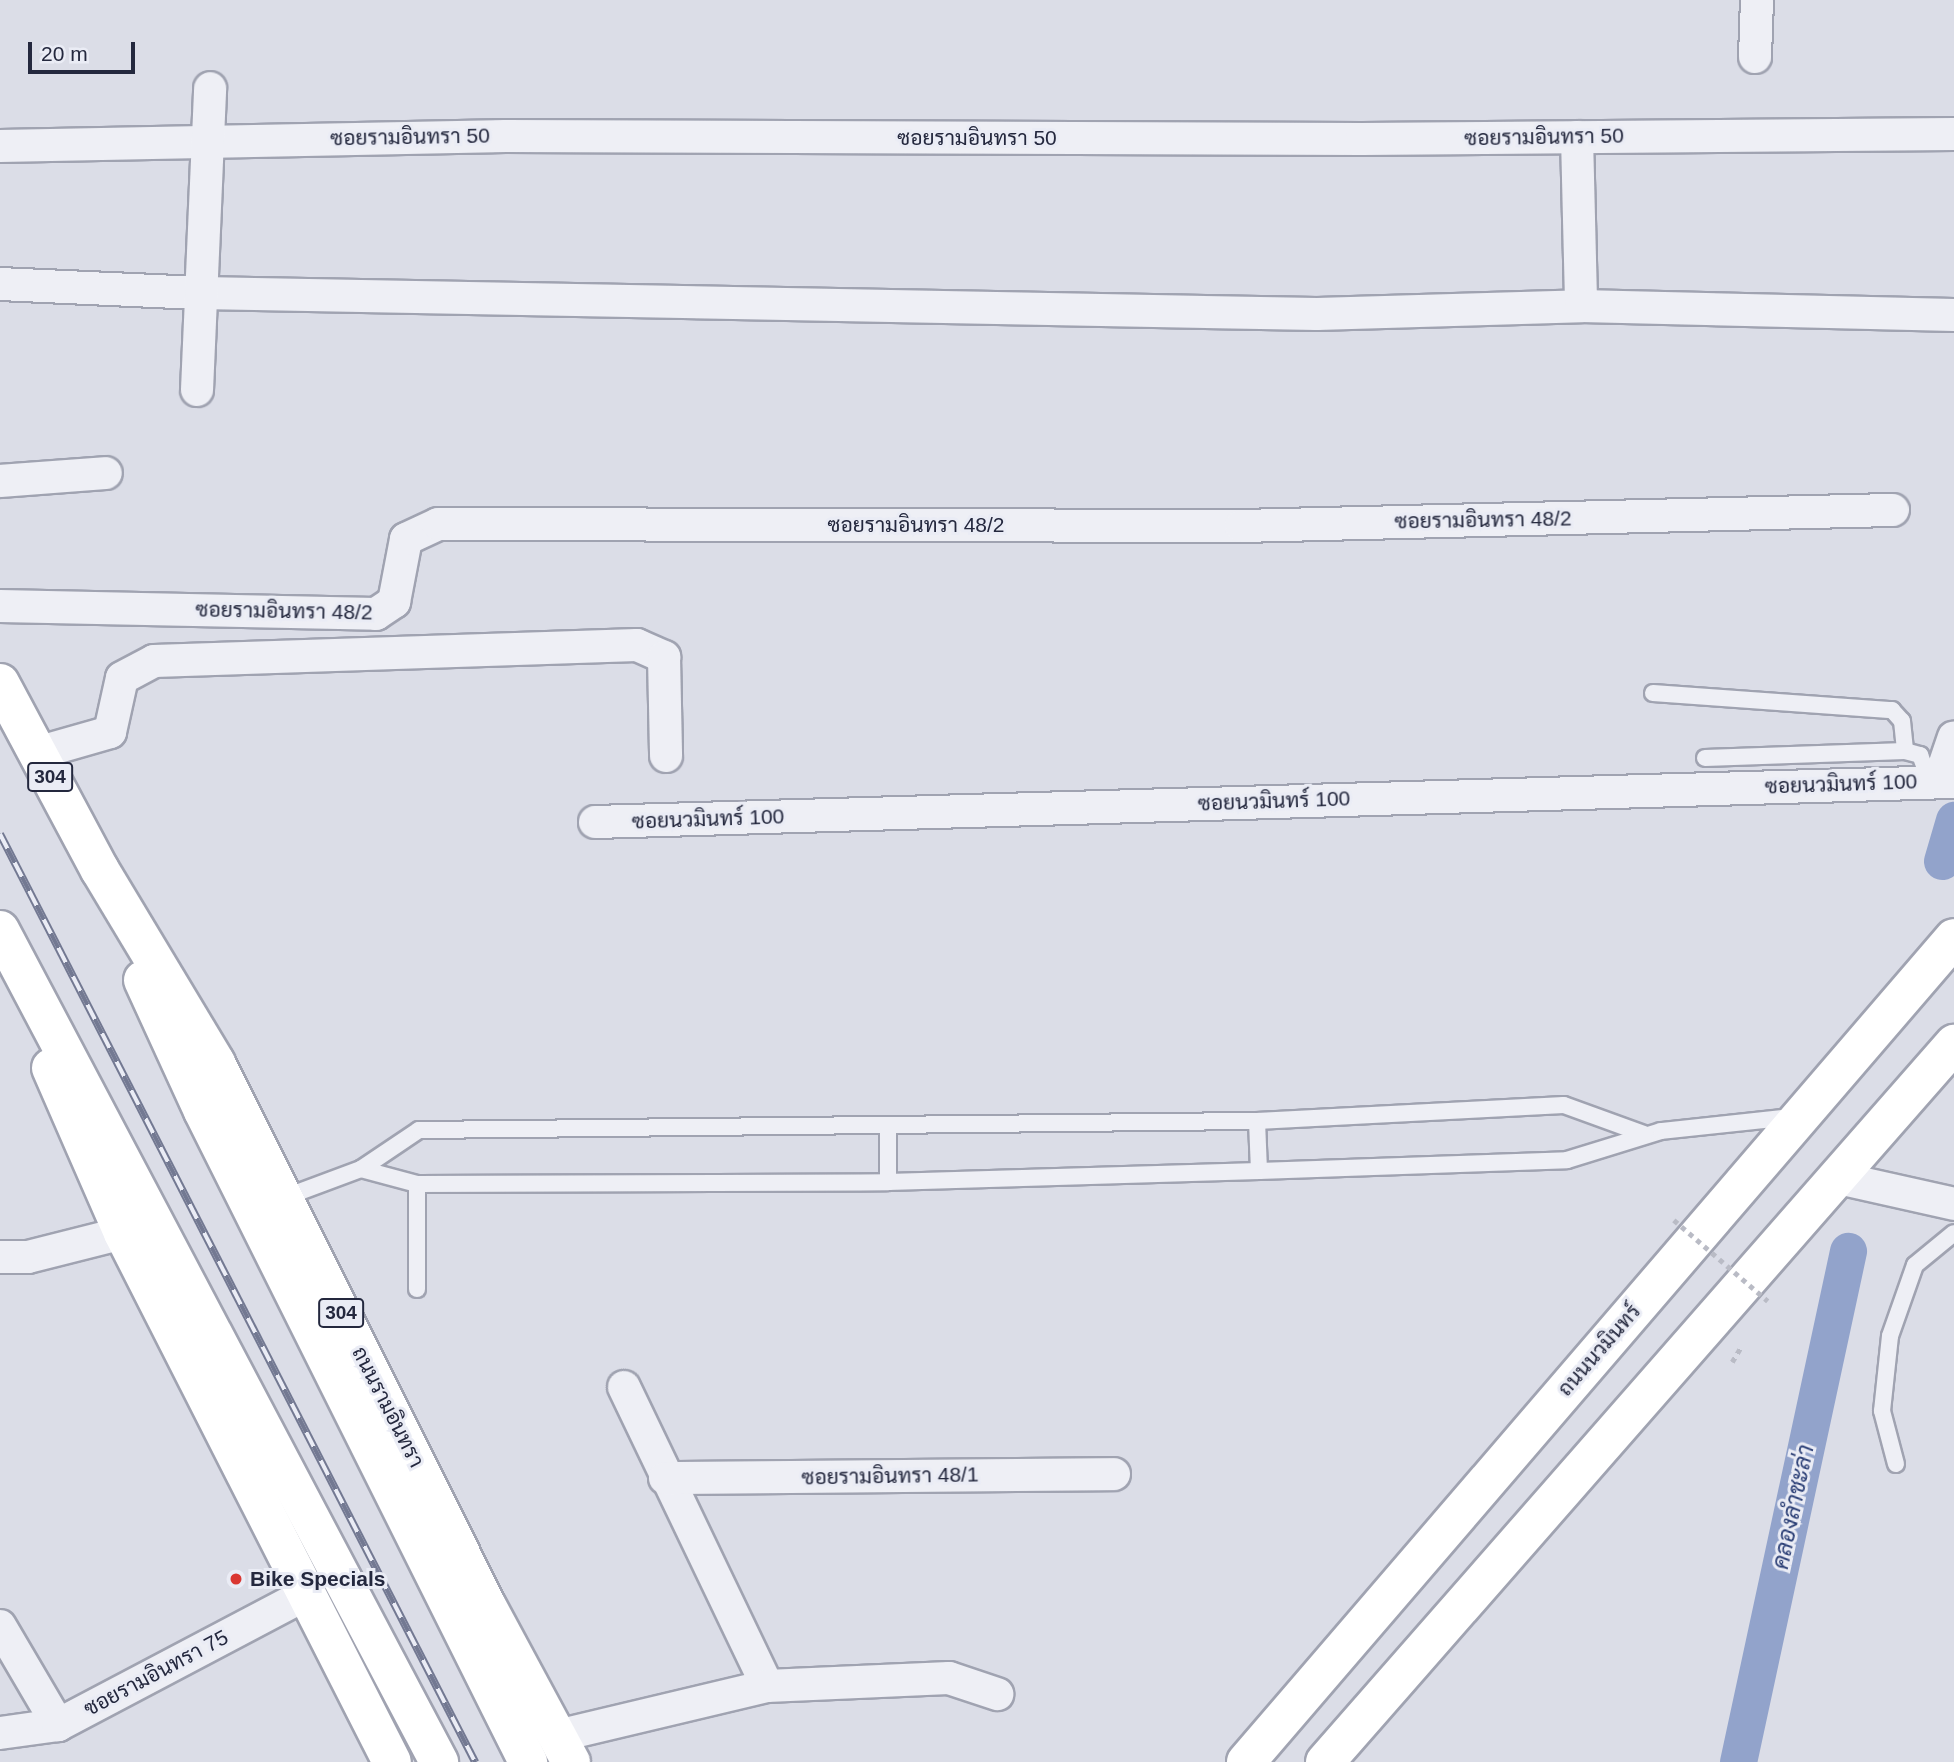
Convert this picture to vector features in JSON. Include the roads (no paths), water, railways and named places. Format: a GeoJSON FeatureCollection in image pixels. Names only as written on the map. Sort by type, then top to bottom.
{"type":"FeatureCollection","features":[{"type":"Feature","properties":{"kind":"main road","name":"ถนนรามอินทรา"},"geometry":{"type":"LineString","coordinates":[[0,683],[100,870],[216,1063],[564,1749]]}},
{"type":"Feature","properties":{"kind":"main road","name":"ถนนรามอินทรา"},"geometry":{"type":"LineString","coordinates":[[100,870],[173,1047],[528,1762]]}},
{"type":"Feature","properties":{"kind":"main road"},"geometry":{"type":"LineString","coordinates":[[4,938],[51,1071],[123,1233],[392,1762]]}},
{"type":"Feature","properties":{"kind":"main road"},"geometry":{"type":"LineString","coordinates":[[4,938],[288,1471],[439,1762]]}},
{"type":"Feature","properties":{"kind":"main road","name":"ถนนนวมินทร์"},"geometry":{"type":"LineString","coordinates":[[1246,1762],[1954,938]]}},
{"type":"Feature","properties":{"kind":"main road"},"geometry":{"type":"LineString","coordinates":[[1325,1762],[1954,1044]]}},
{"type":"Feature","properties":{"kind":"street"},"geometry":{"type":"LineString","coordinates":[[1755,57],[1757,0]]}},
{"type":"Feature","properties":{"kind":"street"},"geometry":{"type":"LineString","coordinates":[[197,390],[210,140],[210,88]]}},
{"type":"Feature","properties":{"kind":"street","name":"ซอยรามอินทรา 50"},"geometry":{"type":"LineString","coordinates":[[0,146],[210,140],[1954,134]]}},
{"type":"Feature","properties":{"kind":"street"},"geometry":{"type":"LineString","coordinates":[[1577,137],[1581,306]]}},
{"type":"Feature","properties":{"kind":"street"},"geometry":{"type":"LineString","coordinates":[[0,284],[201,293],[1317,314],[1581,306],[1954,315]]}},
{"type":"Feature","properties":{"kind":"street"},"geometry":{"type":"LineString","coordinates":[[0,481],[106,473]]}},
{"type":"Feature","properties":{"kind":"street","name":"ซอยรามอินทรา 48/2"},"geometry":{"type":"LineString","coordinates":[[0,606],[376,614],[394,602],[406,539],[438,524],[1241,526],[1893,510]]}},
{"type":"Feature","properties":{"kind":"street"},"geometry":{"type":"LineString","coordinates":[[37,753],[110,732],[122,678],[154,661],[637,645],[664,657],[666,756]]}},
{"type":"Feature","properties":{"kind":"street"},"geometry":{"type":"LineString","coordinates":[[1943,781],[1954,737]]}},
{"type":"Feature","properties":{"kind":"street","name":"ซอยนวมินทร์ 100"},"geometry":{"type":"LineString","coordinates":[[595,822],[1943,781]]}},
{"type":"Feature","properties":{"kind":"street"},"geometry":{"type":"LineString","coordinates":[[1838,1178],[1954,1204]]}},
{"type":"Feature","properties":{"kind":"street"},"geometry":{"type":"LineString","coordinates":[[0,1257],[28,1257],[123,1233]]}},
{"type":"Feature","properties":{"kind":"street"},"geometry":{"type":"LineString","coordinates":[[624,1387],[766,1686]]}},
{"type":"Feature","properties":{"kind":"street","name":"ซอยรามอินทรา 48/1"},"geometry":{"type":"LineString","coordinates":[[665,1478],[1114,1474]]}},
{"type":"Feature","properties":{"kind":"street","name":"ซอยรามอินทรา 75"},"geometry":{"type":"LineString","coordinates":[[0,1733],[58,1725],[306,1594]]}},
{"type":"Feature","properties":{"kind":"street"},"geometry":{"type":"LineString","coordinates":[[0,1626],[58,1725]]}},
{"type":"Feature","properties":{"kind":"street"},"geometry":{"type":"LineString","coordinates":[[564,1749],[766,1686],[949,1678],[997,1694]]}},
{"type":"Feature","properties":{"kind":"lane"},"geometry":{"type":"LineString","coordinates":[[1653,693],[1892,710],[1902,721],[1905,751]]}},
{"type":"Feature","properties":{"kind":"lane"},"geometry":{"type":"LineString","coordinates":[[1705,758],[1905,751],[1920,755],[1943,781]]}},
{"type":"Feature","properties":{"kind":"lane"},"geometry":{"type":"LineString","coordinates":[[283,1198],[361,1170],[419,1130],[888,1128],[1257,1121],[1564,1105],[1644,1134]]}},
{"type":"Feature","properties":{"kind":"lane"},"geometry":{"type":"LineString","coordinates":[[361,1170],[417,1184],[888,1182],[1567,1160],[1644,1134],[1710,1122],[1799,1116]]}},
{"type":"Feature","properties":{"kind":"lane"},"geometry":{"type":"LineString","coordinates":[[1257,1121],[1259,1171]]}},
{"type":"Feature","properties":{"kind":"lane"},"geometry":{"type":"LineString","coordinates":[[888,1128],[888,1182]]}},
{"type":"Feature","properties":{"kind":"lane"},"geometry":{"type":"LineString","coordinates":[[417,1184],[417,1289]]}},
{"type":"Feature","properties":{"kind":"lane"},"geometry":{"type":"LineString","coordinates":[[1896,1464],[1882,1411],[1890,1336],[1915,1265],[1954,1233]]}},
{"type":"Feature","properties":{"kind":"waterway","name":"คลองลำชะล่า"},"geometry":{"type":"LineString","coordinates":[[1942,861],[1954,820]]}},
{"type":"Feature","properties":{"kind":"waterway","name":"คลองลำชะล่า"},"geometry":{"type":"LineString","coordinates":[[1738,1762],[1848,1251]]}},
{"type":"Feature","properties":{"kind":"railway"},"geometry":{"type":"LineString","coordinates":[[0,834],[475,1762]]}},
{"type":"Feature","properties":{"kind":"place","name":"Bike Specials"},"geometry":{"type":"Point","coordinates":[236,1579]}}]}
